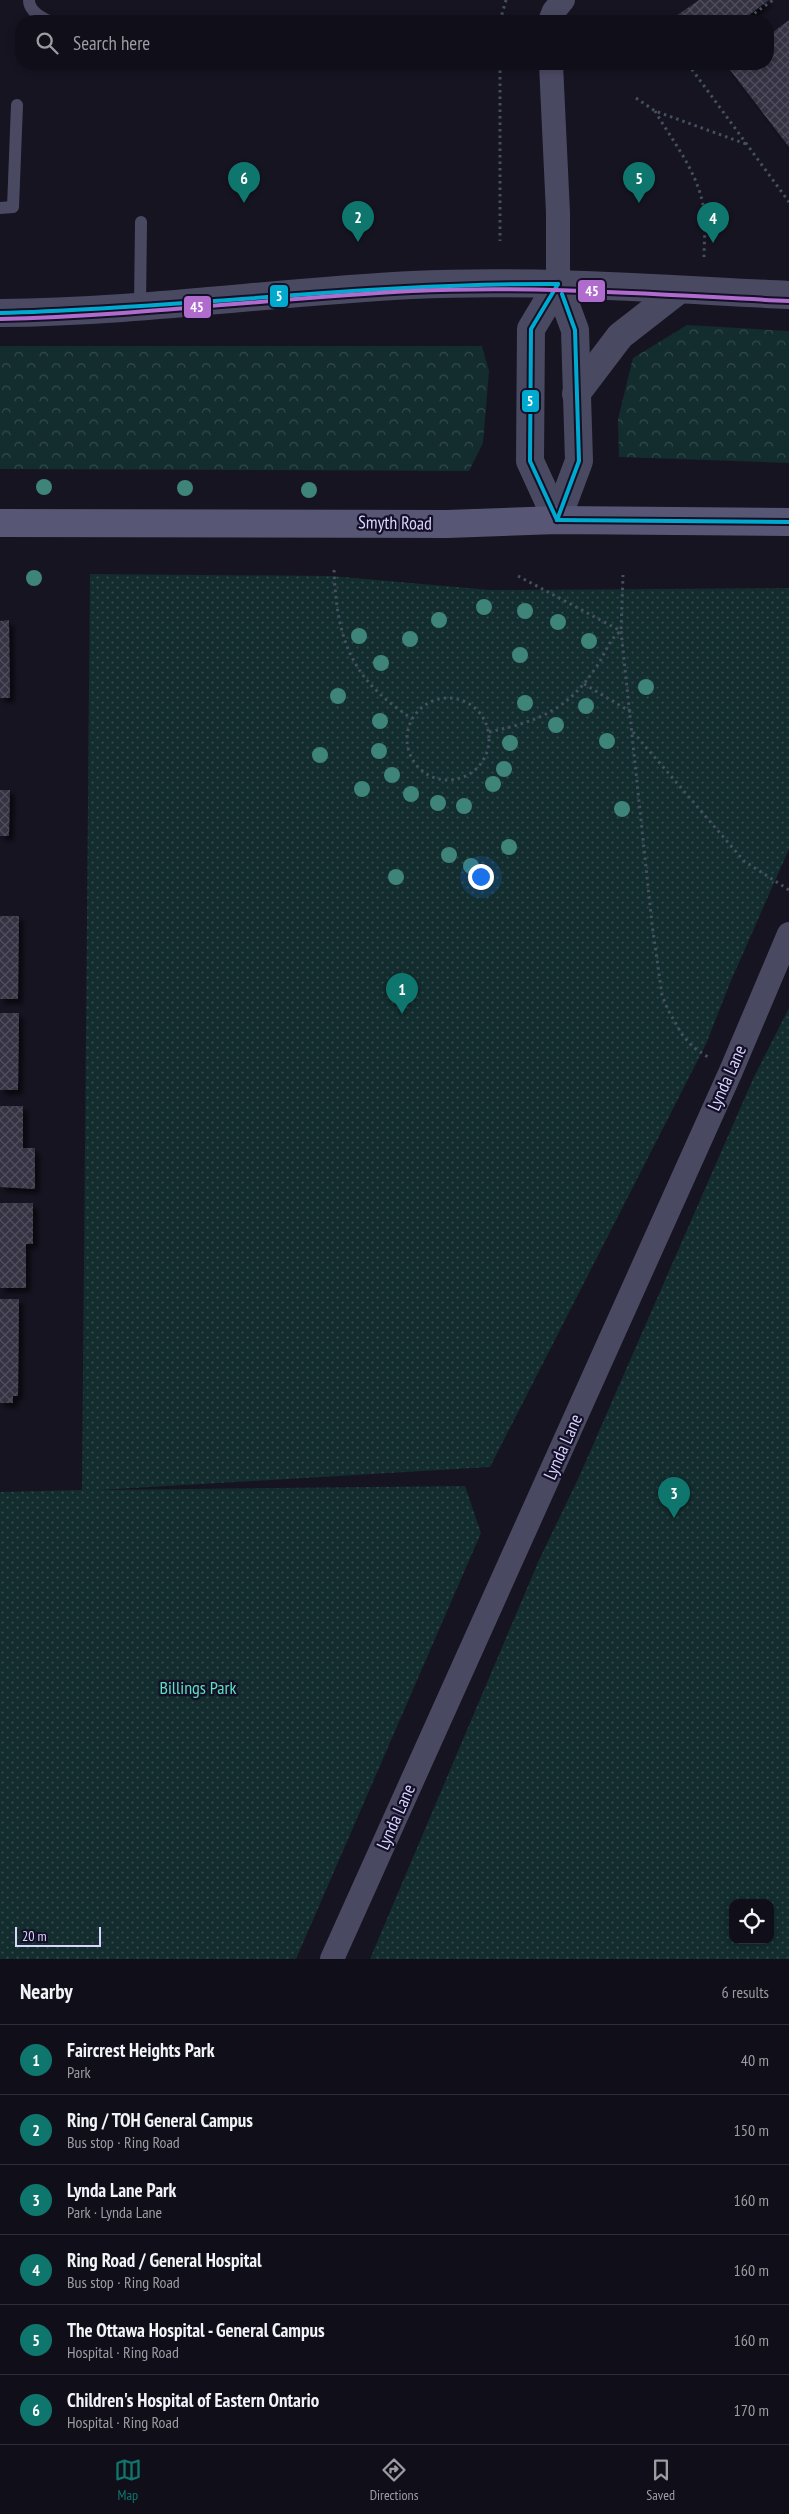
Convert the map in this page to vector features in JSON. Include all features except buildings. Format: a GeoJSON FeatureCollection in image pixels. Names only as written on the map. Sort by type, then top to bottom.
{"type":"FeatureCollection","features":[{"type":"Feature","properties":{"kind":"main road","name":"Smyth Road"},"geometry":{"type":"LineString","coordinates":[[0,523],[448,524],[557,520],[789,522]]}},
{"type":"Feature","properties":{"kind":"street"},"geometry":{"type":"LineString","coordinates":[[552,15],[563,0]]}},
{"type":"Feature","properties":{"kind":"street"},"geometry":{"type":"LineString","coordinates":[[552,70],[558,212],[558,284],[575,330],[579,461],[557,520]]}},
{"type":"Feature","properties":{"kind":"street"},"geometry":{"type":"LineString","coordinates":[[0,313],[86,312],[140,306],[412,285],[499,283],[789,295]]}},
{"type":"Feature","properties":{"kind":"street"},"geometry":{"type":"LineString","coordinates":[[557,520],[530,461],[531,329],[558,284]]}},
{"type":"Feature","properties":{"kind":"street"},"geometry":{"type":"LineString","coordinates":[[576,394],[620,336],[679,290]]}},
{"type":"Feature","properties":{"kind":"street","name":"Lynda Lane"},"geometry":{"type":"LineString","coordinates":[[332,1959],[731,1071],[789,934]]}},
{"type":"Feature","properties":{"kind":"lane"},"geometry":{"type":"LineString","coordinates":[[29,0],[29,4],[37,15]]}},
{"type":"Feature","properties":{"kind":"lane"},"geometry":{"type":"LineString","coordinates":[[0,208],[13,207],[17,104]]}},
{"type":"Feature","properties":{"kind":"lane"},"geometry":{"type":"LineString","coordinates":[[140,306],[141,222]]}},
{"type":"Feature","properties":{"kind":"path"},"geometry":{"type":"LineString","coordinates":[[502,15],[506,0]]}},
{"type":"Feature","properties":{"kind":"path"},"geometry":{"type":"LineString","coordinates":[[752,15],[773,0]]}},
{"type":"Feature","properties":{"kind":"path"},"geometry":{"type":"LineString","coordinates":[[500,70],[500,241]]}},
{"type":"Feature","properties":{"kind":"path"},"geometry":{"type":"LineString","coordinates":[[692,70],[789,202]]}},
{"type":"Feature","properties":{"kind":"path"},"geometry":{"type":"LineString","coordinates":[[636,98],[655,111],[746,144]]}},
{"type":"Feature","properties":{"kind":"path"},"geometry":{"type":"LineString","coordinates":[[655,111],[686,160],[699,188],[704,212],[704,257]]}},
{"type":"Feature","properties":{"kind":"path"},"geometry":{"type":"LineString","coordinates":[[334,570],[336,612],[349,653],[375,690],[412,719]]}},
{"type":"Feature","properties":{"kind":"path"},"geometry":{"type":"LineString","coordinates":[[518,576],[621,631]]}},
{"type":"Feature","properties":{"kind":"path"},"geometry":{"type":"LineString","coordinates":[[623,576],[621,631],[652,924],[662,994],[668,1010],[683,1036],[693,1047],[731,1071]]}},
{"type":"Feature","properties":{"kind":"path"},"geometry":{"type":"LineString","coordinates":[[489,732],[540,718],[566,702],[584,684],[613,639],[621,631]]}},
{"type":"Feature","properties":{"kind":"path"},"geometry":{"type":"LineString","coordinates":[[584,684],[631,712]]}},
{"type":"Feature","properties":{"kind":"path"},"geometry":{"type":"LineString","coordinates":[[455,698],[465,701],[477,710],[489,732],[487,751],[480,765],[463,777],[441,779],[422,770],[409,754],[407,738],[412,719],[430,701],[455,698]]}},
{"type":"Feature","properties":{"kind":"path"},"geometry":{"type":"LineString","coordinates":[[632,731],[744,861],[789,890]]}},
{"type":"Feature","properties":{"kind":"green space"},"geometry":{"type":"Polygon","coordinates":[[[687,325],[789,331],[789,463],[619,457],[618,419],[633,358],[687,325]]]}},
{"type":"Feature","properties":{"kind":"green space"},"geometry":{"type":"Polygon","coordinates":[[[0,346],[482,346],[489,371],[483,443],[469,471],[0,469],[0,346]]]}},
{"type":"Feature","properties":{"kind":"green space","name":"Billings Park"},"geometry":{"type":"Polygon","coordinates":[[[90,574],[331,576],[490,590],[789,588],[789,849],[730,983],[706,1044],[490,1467],[99,1490],[465,1486],[481,1533],[296,1959],[0,1959],[0,1492],[82,1490],[90,574]]]}},
{"type":"Feature","properties":{"kind":"green space"},"geometry":{"type":"Polygon","coordinates":[[[789,1008],[789,1959],[370,1959],[539,1560],[579,1477],[753,1079],[789,1008]]]}},
{"type":"Feature","properties":{"kind":"transit line","name":"5"},"geometry":{"type":"LineString","coordinates":[[0,313],[139,306],[418,287],[558,284]]}},
{"type":"Feature","properties":{"kind":"transit line","name":"5"},"geometry":{"type":"LineString","coordinates":[[557,520],[530,461],[531,329],[558,284]]}},
{"type":"Feature","properties":{"kind":"transit line","name":"45"},"geometry":{"type":"LineString","coordinates":[[0,319],[103,314],[360,294],[459,289],[553,290],[789,301]]}},
{"type":"Feature","properties":{"kind":"transit line","name":"5"},"geometry":{"type":"LineString","coordinates":[[557,520],[579,461],[575,330],[562,294]]}},
{"type":"Feature","properties":{"kind":"transit line","name":"5"},"geometry":{"type":"LineString","coordinates":[[557,520],[789,522]]}},
{"type":"Feature","properties":{"kind":"place","name":"Children's Hospital of Eastern Ontario"},"geometry":{"type":"Point","coordinates":[244,203]}},
{"type":"Feature","properties":{"kind":"place","name":"The Ottawa Hospital - General Campus"},"geometry":{"type":"Point","coordinates":[639,203]}},
{"type":"Feature","properties":{"kind":"place","name":"Ring / TOH General Campus"},"geometry":{"type":"Point","coordinates":[358,242]}},
{"type":"Feature","properties":{"kind":"place","name":"Ring Road / General Hospital"},"geometry":{"type":"Point","coordinates":[713,243]}},
{"type":"Feature","properties":{"kind":"place","name":"Faircrest Heights Park"},"geometry":{"type":"Point","coordinates":[402,1014]}},
{"type":"Feature","properties":{"kind":"place","name":"Lynda Lane Park"},"geometry":{"type":"Point","coordinates":[674,1518]}}]}
